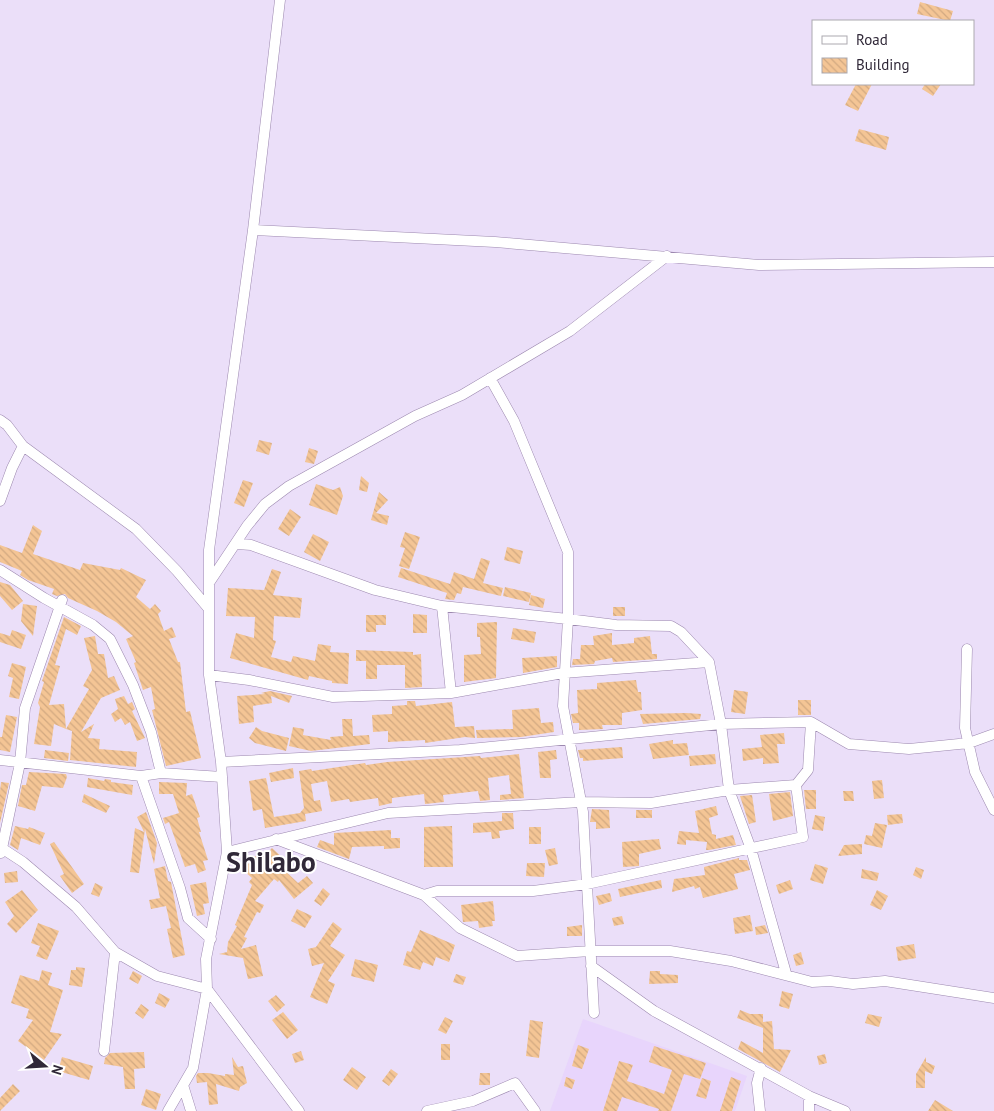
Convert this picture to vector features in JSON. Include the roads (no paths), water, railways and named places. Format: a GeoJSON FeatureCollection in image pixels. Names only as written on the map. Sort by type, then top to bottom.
{"type":"FeatureCollection","features":[{"type":"Feature","properties":{"kind":"street"},"geometry":{"type":"LineString","coordinates":[[168,1111],[193,1068],[207,990],[206,959],[228,852],[221,762],[209,675],[210,550],[253,230],[280,0]]}},
{"type":"Feature","properties":{"kind":"street"},"geometry":{"type":"LineString","coordinates":[[253,230],[495,242],[759,265],[994,262]]}},
{"type":"Feature","properties":{"kind":"street"},"geometry":{"type":"LineString","coordinates":[[209,583],[237,544],[247,526],[265,504],[289,486],[415,416],[462,395],[570,330],[667,256]]}},
{"type":"Feature","properties":{"kind":"street"},"geometry":{"type":"LineString","coordinates":[[490,378],[514,421],[568,552],[568,620],[563,673],[563,706],[581,802],[594,1013]]}},
{"type":"Feature","properties":{"kind":"street"},"geometry":{"type":"LineString","coordinates":[[0,420],[7,425],[23,446],[136,529],[178,571],[209,608]]}},
{"type":"Feature","properties":{"kind":"street"},"geometry":{"type":"LineString","coordinates":[[0,501],[12,468],[23,446]]}},
{"type":"Feature","properties":{"kind":"street"},"geometry":{"type":"LineString","coordinates":[[237,544],[250,545],[375,590],[442,606],[568,620],[671,626],[681,632],[709,662],[721,724],[729,790],[751,849],[786,973]]}},
{"type":"Feature","properties":{"kind":"street"},"geometry":{"type":"LineString","coordinates":[[0,570],[60,603],[110,639],[133,685],[151,732],[161,773]]}},
{"type":"Feature","properties":{"kind":"street"},"geometry":{"type":"LineString","coordinates":[[60,603],[25,708],[20,763],[1,851],[24,862],[76,907],[115,952],[157,976],[207,990],[299,1111]]}},
{"type":"Feature","properties":{"kind":"street"},"geometry":{"type":"LineString","coordinates":[[442,606],[451,694]]}},
{"type":"Feature","properties":{"kind":"street"},"geometry":{"type":"LineString","coordinates":[[967,649],[966,728],[975,772],[994,810]]}},
{"type":"Feature","properties":{"kind":"street"},"geometry":{"type":"LineString","coordinates":[[209,675],[249,680],[333,696],[451,694],[563,673],[709,662]]}},
{"type":"Feature","properties":{"kind":"street"},"geometry":{"type":"LineString","coordinates":[[221,762],[460,750],[721,724],[811,722],[848,744],[909,749],[969,742],[994,734]]}},
{"type":"Feature","properties":{"kind":"street"},"geometry":{"type":"LineString","coordinates":[[424,895],[437,891],[533,891],[586,884],[803,837],[796,785],[808,770],[811,722]]}},
{"type":"Feature","properties":{"kind":"street"},"geometry":{"type":"LineString","coordinates":[[0,760],[140,776],[161,773],[222,777]]}},
{"type":"Feature","properties":{"kind":"street"},"geometry":{"type":"LineString","coordinates":[[140,776],[180,888],[188,918],[211,939]]}},
{"type":"Feature","properties":{"kind":"street"},"geometry":{"type":"LineString","coordinates":[[228,852],[388,813],[581,802],[651,803],[729,790],[796,785]]}},
{"type":"Feature","properties":{"kind":"street"},"geometry":{"type":"LineString","coordinates":[[276,839],[424,895],[460,928],[517,956],[590,951],[670,951],[731,961],[786,973],[812,982],[830,981],[853,984],[885,981],[994,998]]}},
{"type":"Feature","properties":{"kind":"street"},"geometry":{"type":"LineString","coordinates":[[104,1050],[115,952]]}},
{"type":"Feature","properties":{"kind":"street"},"geometry":{"type":"LineString","coordinates":[[591,966],[654,1011],[809,1096],[846,1111]]}},
{"type":"Feature","properties":{"kind":"street"},"geometry":{"type":"LineString","coordinates":[[760,1111],[757,1083],[761,1068]]}},
{"type":"Feature","properties":{"kind":"street"},"geometry":{"type":"LineString","coordinates":[[427,1111],[473,1101],[516,1083],[535,1111]]}},
{"type":"Feature","properties":{"kind":"street"},"geometry":{"type":"LineString","coordinates":[[183,1085],[191,1111]]}},
{"type":"Feature","properties":{"kind":"street"},"geometry":{"type":"LineString","coordinates":[[809,1096],[810,1111]]}},
{"type":"Feature","properties":{"kind":"district","name":"Shilabo"},"geometry":{"type":"Point","coordinates":[271,862]}}]}
